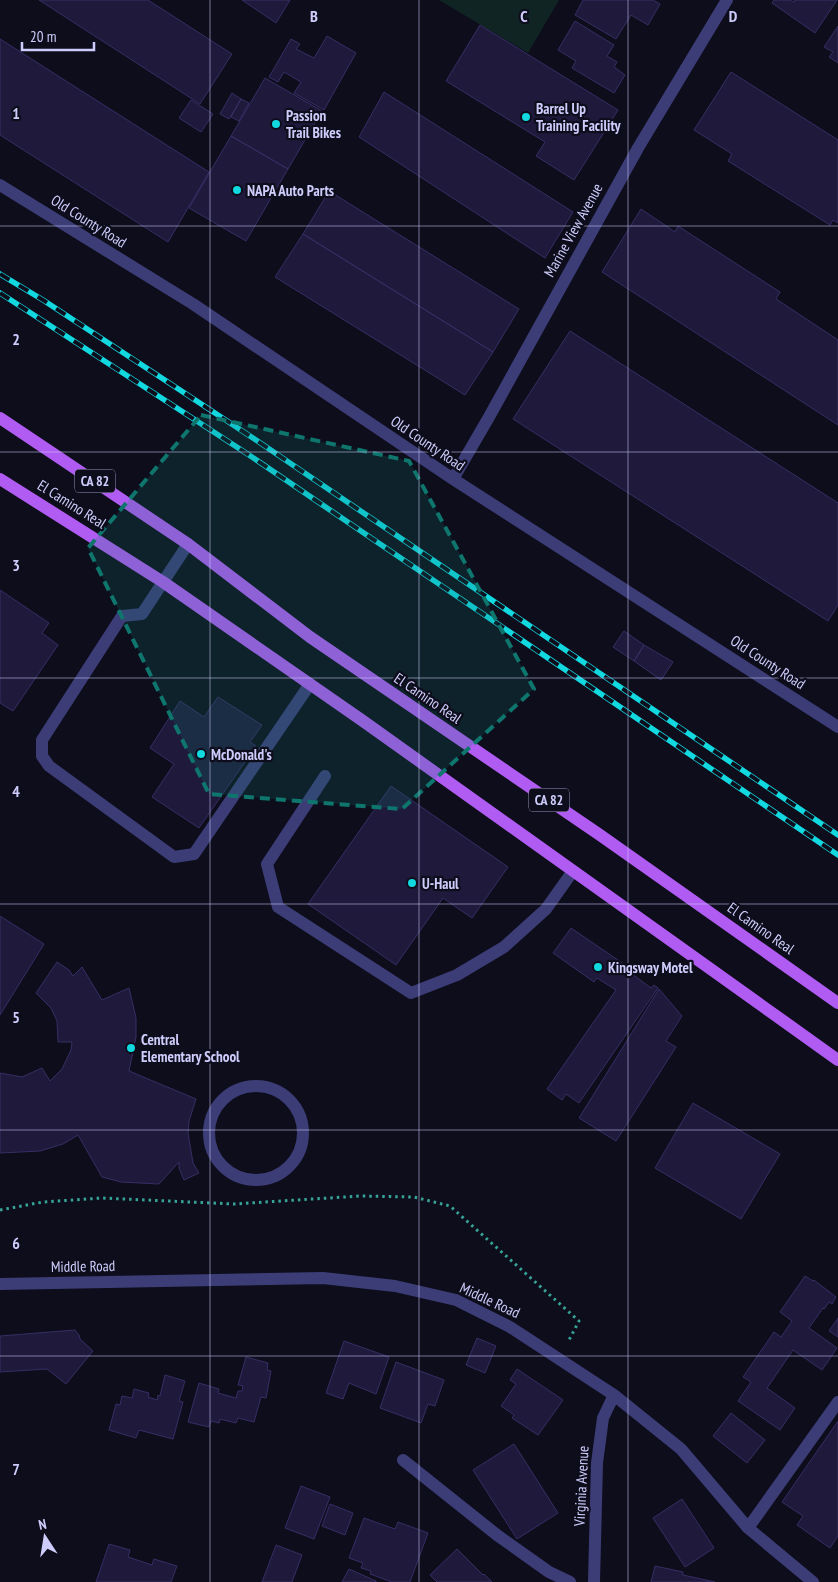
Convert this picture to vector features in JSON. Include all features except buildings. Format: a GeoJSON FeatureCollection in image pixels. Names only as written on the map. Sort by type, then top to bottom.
{"type":"FeatureCollection","features":[{"type":"Feature","properties":{"kind":"main road","name":"El Camino Real"},"geometry":{"type":"LineString","coordinates":[[0,418],[188,544],[310,637],[608,841],[838,1003]]}},
{"type":"Feature","properties":{"kind":"main road","name":"El Camino Real"},"geometry":{"type":"LineString","coordinates":[[0,478],[163,582],[310,684],[838,1060]]}},
{"type":"Feature","properties":{"kind":"street","name":"Marine View Avenue"},"geometry":{"type":"LineString","coordinates":[[453,479],[638,148],[727,0]]}},
{"type":"Feature","properties":{"kind":"street","name":"Old County Road"},"geometry":{"type":"LineString","coordinates":[[0,185],[193,304],[453,479],[838,727]]}},
{"type":"Feature","properties":{"kind":"street"},"geometry":{"type":"LineString","coordinates":[[188,544],[142,614],[122,616],[42,740],[42,756],[49,766],[174,858],[194,854],[310,684]]}},
{"type":"Feature","properties":{"kind":"street"},"geometry":{"type":"LineString","coordinates":[[325,776],[267,864],[278,907],[411,993],[457,976],[504,947],[546,909],[574,871]]}},
{"type":"Feature","properties":{"kind":"street"},"geometry":{"type":"LineString","coordinates":[[250,1086],[266,1087],[280,1093],[292,1103],[300,1115],[303,1130],[302,1146],[295,1160],[284,1172],[269,1179],[253,1180],[238,1177],[224,1168],[214,1156],[209,1141],[209,1126],[214,1111],[224,1099],[236,1091],[250,1086]]}},
{"type":"Feature","properties":{"kind":"street","name":"Middle Road"},"geometry":{"type":"LineString","coordinates":[[0,1284],[323,1278],[394,1286],[456,1300],[510,1327],[614,1394],[681,1448],[748,1528],[813,1582]]}},
{"type":"Feature","properties":{"kind":"street","name":"Virginia Avenue"},"geometry":{"type":"LineString","coordinates":[[594,1582],[597,1463],[603,1418],[614,1394]]}},
{"type":"Feature","properties":{"kind":"street"},"geometry":{"type":"LineString","coordinates":[[748,1528],[838,1402]]}},
{"type":"Feature","properties":{"kind":"street"},"geometry":{"type":"LineString","coordinates":[[403,1460],[549,1572],[570,1582]]}},
{"type":"Feature","properties":{"kind":"path"},"geometry":{"type":"LineString","coordinates":[[0,1210],[43,1202],[102,1198],[234,1204],[360,1196],[414,1197],[450,1206],[579,1320],[559,1358]]}},
{"type":"Feature","properties":{"kind":"highlighted area"},"geometry":{"type":"Polygon","coordinates":[[[201,415],[409,461],[534,689],[402,809],[209,794],[88,548],[201,415]]]}},
{"type":"Feature","properties":{"kind":"green space"},"geometry":{"type":"Polygon","coordinates":[[[439,0],[559,0],[528,53],[439,0]]]}},
{"type":"Feature","properties":{"kind":"railway"},"geometry":{"type":"LineString","coordinates":[[0,274],[43,300],[256,440],[838,835]]}},
{"type":"Feature","properties":{"kind":"railway"},"geometry":{"type":"LineString","coordinates":[[0,293],[246,453],[838,855]]}},
{"type":"Feature","properties":{"kind":"place","name":"Barrel Up Training Facility"},"geometry":{"type":"Point","coordinates":[526,117]}},
{"type":"Feature","properties":{"kind":"place","name":"Passion Trail Bikes"},"geometry":{"type":"Point","coordinates":[276,124]}},
{"type":"Feature","properties":{"kind":"place","name":"NAPA Auto Parts"},"geometry":{"type":"Point","coordinates":[237,190]}},
{"type":"Feature","properties":{"kind":"place","name":"McDonald's"},"geometry":{"type":"Point","coordinates":[201,754]}},
{"type":"Feature","properties":{"kind":"place","name":"U-Haul"},"geometry":{"type":"Point","coordinates":[412,883]}},
{"type":"Feature","properties":{"kind":"place","name":"Kingsway Motel"},"geometry":{"type":"Point","coordinates":[598,967]}},
{"type":"Feature","properties":{"kind":"place","name":"Central Elementary School"},"geometry":{"type":"Point","coordinates":[131,1048]}}]}
